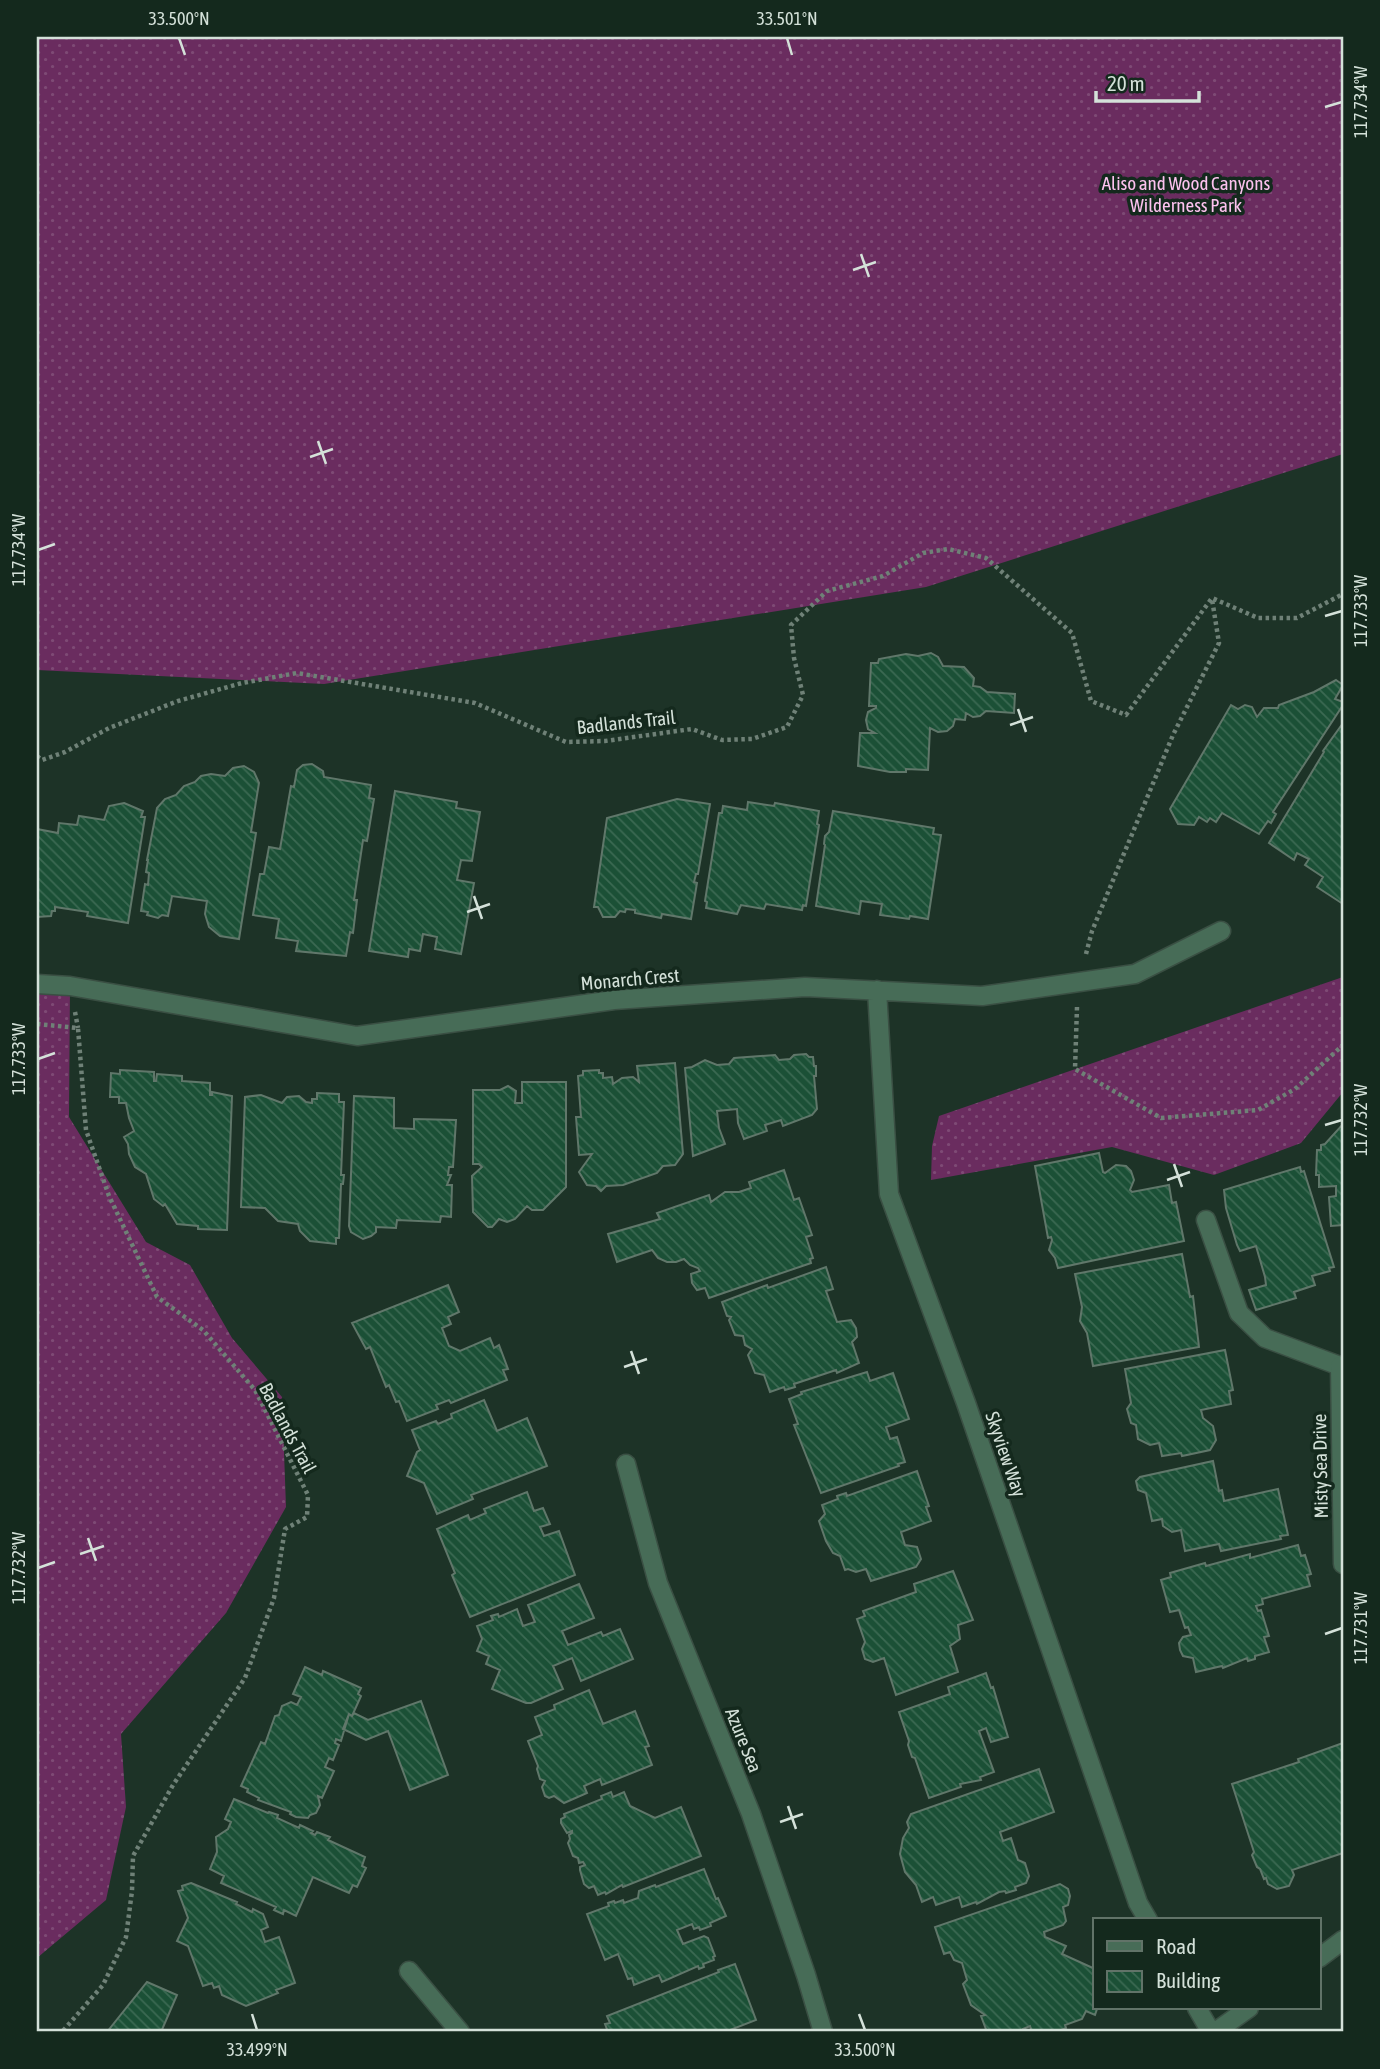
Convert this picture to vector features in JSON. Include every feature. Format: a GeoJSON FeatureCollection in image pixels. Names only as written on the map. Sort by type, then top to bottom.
{"type":"FeatureCollection","features":[{"type":"Feature","properties":{"kind":"street","name":"Monarch Crest"},"geometry":{"type":"LineString","coordinates":[[37,984],[70,986],[357,1036],[614,1000],[805,987],[982,996],[1135,974],[1221,931]]}},
{"type":"Feature","properties":{"kind":"street","name":"Skyview Way"},"geometry":{"type":"LineString","coordinates":[[877,990],[889,1194],[966,1403],[1138,1903],[1147,1918]]}},
{"type":"Feature","properties":{"kind":"street","name":"Misty Sea Drive"},"geometry":{"type":"LineString","coordinates":[[1206,1220],[1239,1313],[1265,1338],[1340,1366],[1343,1564]]}},
{"type":"Feature","properties":{"kind":"street","name":"Azure Sea"},"geometry":{"type":"LineString","coordinates":[[625,1464],[658,1583],[751,1814],[823,2032]]}},
{"type":"Feature","properties":{"kind":"street"},"geometry":{"type":"LineString","coordinates":[[1320,1957],[1343,1940]]}},
{"type":"Feature","properties":{"kind":"street"},"geometry":{"type":"LineString","coordinates":[[409,1970],[460,2032]]}},
{"type":"Feature","properties":{"kind":"street"},"geometry":{"type":"LineString","coordinates":[[1198,2010],[1213,2032],[1246,2010]]}},
{"type":"Feature","properties":{"kind":"path","name":"Badlands Trail"},"geometry":{"type":"LineString","coordinates":[[37,756],[42,760],[65,752],[109,728],[178,701],[242,683],[297,673],[475,703],[566,741],[605,741],[692,729],[722,740],[752,739],[787,727],[803,695],[794,659],[791,625],[827,591],[883,576],[923,553],[948,549],[986,558],[1072,633],[1091,701],[1126,715],[1212,598],[1258,618],[1297,618],[1343,594]]}},
{"type":"Feature","properties":{"kind":"path","name":"Badlands Trail"},"geometry":{"type":"LineString","coordinates":[[37,1024],[78,1028],[86,1130],[109,1196],[158,1297],[203,1330],[255,1390],[308,1495],[307,1517],[285,1529],[274,1598],[245,1678],[173,1786],[132,1856],[132,1891],[126,1937],[103,1985],[62,2032]]}},
{"type":"Feature","properties":{"kind":"green space","name":"Aliso and Wood Canyons Wilderness Park"},"geometry":{"type":"Polygon","coordinates":[[[37,37],[1343,37],[1343,454],[926,587],[324,684],[37,670],[37,37]]]}},
{"type":"Feature","properties":{"kind":"green space"},"geometry":{"type":"Polygon","coordinates":[[[37,974],[70,986],[69,1117],[146,1242],[190,1265],[232,1338],[282,1397],[286,1507],[226,1613],[121,1734],[126,1807],[106,1900],[37,1958],[37,974]]]}},
{"type":"Feature","properties":{"kind":"green space"},"geometry":{"type":"Polygon","coordinates":[[[1343,977],[1343,1092],[1301,1143],[1214,1175],[1112,1147],[931,1180],[932,1146],[939,1116],[1343,977]]]}},
{"type":"Feature","properties":{"kind":"building"},"geometry":{"type":"Polygon","coordinates":[[[931,653],[938,657],[943,666],[964,667],[974,678],[973,686],[987,692],[1015,694],[1014,713],[986,711],[973,717],[966,713],[965,720],[955,719],[953,726],[947,731],[938,732],[930,728],[928,770],[906,769],[906,772],[890,772],[858,766],[860,733],[875,733],[868,729],[866,720],[868,712],[876,708],[869,706],[871,663],[906,654],[918,656],[931,653]]]}},
{"type":"Feature","properties":{"kind":"building"},"geometry":{"type":"Polygon","coordinates":[[[1336,680],[1343,685],[1335,699],[1343,702],[1343,705],[1273,812],[1276,814],[1271,823],[1268,821],[1259,834],[1222,813],[1216,822],[1210,818],[1207,822],[1199,817],[1194,825],[1178,824],[1170,809],[1231,705],[1238,709],[1245,705],[1252,707],[1257,717],[1264,708],[1278,708],[1279,705],[1314,692],[1336,680]]]}},
{"type":"Feature","properties":{"kind":"building"},"geometry":{"type":"Polygon","coordinates":[[[1343,723],[1343,904],[1317,887],[1323,877],[1305,865],[1309,859],[1297,853],[1294,860],[1269,843],[1323,751],[1343,723]]]}},
{"type":"Feature","properties":{"kind":"building"},"geometry":{"type":"Polygon","coordinates":[[[312,764],[323,771],[324,777],[371,785],[369,798],[374,799],[367,841],[363,840],[354,900],[357,900],[353,933],[350,932],[346,956],[296,951],[298,941],[276,938],[279,919],[253,915],[260,874],[264,874],[269,847],[280,849],[291,786],[294,787],[297,770],[303,765],[312,764]]]}},
{"type":"Feature","properties":{"kind":"building"},"geometry":{"type":"Polygon","coordinates":[[[244,766],[254,772],[259,783],[251,832],[256,833],[239,939],[220,936],[209,927],[205,914],[207,901],[172,896],[168,916],[162,915],[158,918],[141,911],[145,884],[148,885],[147,860],[157,808],[165,799],[176,795],[184,786],[195,782],[201,776],[225,776],[233,768],[244,766]]]}},
{"type":"Feature","properties":{"kind":"building"},"geometry":{"type":"Polygon","coordinates":[[[395,791],[457,802],[456,808],[480,812],[472,861],[461,860],[457,880],[474,883],[461,954],[435,949],[437,937],[423,934],[420,951],[409,949],[408,957],[369,951],[395,791]]]}},
{"type":"Feature","properties":{"kind":"building"},"geometry":{"type":"Polygon","coordinates":[[[677,799],[710,804],[698,874],[694,882],[697,883],[691,919],[662,914],[661,918],[626,909],[615,917],[603,917],[598,907],[594,907],[607,818],[677,799]]]}},
{"type":"Feature","properties":{"kind":"building"},"geometry":{"type":"Polygon","coordinates":[[[748,802],[774,806],[775,803],[819,811],[806,906],[803,905],[802,910],[766,904],[764,909],[741,905],[737,914],[706,908],[719,813],[722,813],[723,806],[747,810],[748,802]]]}},
{"type":"Feature","properties":{"kind":"building"},"geometry":{"type":"Polygon","coordinates":[[[124,803],[143,811],[141,817],[145,817],[128,923],[87,916],[88,912],[55,907],[51,916],[37,917],[37,829],[58,833],[59,823],[77,825],[79,816],[104,820],[109,806],[124,803]]]}},
{"type":"Feature","properties":{"kind":"building"},"geometry":{"type":"Polygon","coordinates":[[[833,811],[934,828],[933,834],[941,835],[928,919],[880,915],[882,904],[861,901],[859,914],[816,906],[825,836],[829,832],[833,811]]]}},
{"type":"Feature","properties":{"kind":"building"},"geometry":{"type":"Polygon","coordinates":[[[806,1054],[813,1057],[816,1066],[814,1076],[817,1109],[812,1115],[783,1126],[781,1120],[765,1125],[767,1131],[744,1139],[738,1123],[737,1109],[717,1111],[725,1144],[693,1156],[685,1068],[705,1060],[717,1065],[729,1064],[734,1058],[775,1055],[779,1060],[806,1054]]]}},
{"type":"Feature","properties":{"kind":"building"},"geometry":{"type":"Polygon","coordinates":[[[675,1063],[683,1154],[675,1165],[663,1166],[657,1173],[623,1185],[606,1186],[601,1191],[596,1186],[587,1185],[579,1172],[592,1154],[579,1155],[576,1117],[581,1117],[578,1076],[583,1075],[583,1071],[599,1070],[599,1073],[603,1073],[603,1078],[612,1077],[613,1084],[622,1078],[633,1077],[639,1082],[637,1066],[675,1063]]]}},
{"type":"Feature","properties":{"kind":"building"},"geometry":{"type":"Polygon","coordinates":[[[120,1070],[154,1072],[154,1081],[157,1074],[182,1076],[182,1081],[210,1083],[210,1095],[212,1092],[232,1096],[227,1230],[198,1229],[198,1226],[177,1224],[165,1204],[163,1206],[154,1199],[146,1174],[135,1167],[124,1137],[134,1131],[126,1103],[119,1103],[119,1097],[110,1097],[111,1073],[120,1074],[120,1070]]]}},
{"type":"Feature","properties":{"kind":"building"},"geometry":{"type":"Polygon","coordinates":[[[522,1082],[566,1082],[566,1187],[543,1210],[532,1210],[527,1206],[515,1219],[507,1222],[499,1219],[492,1227],[488,1227],[473,1212],[472,1176],[482,1167],[473,1164],[473,1090],[500,1090],[508,1086],[516,1091],[515,1103],[522,1103],[522,1082]]]}},
{"type":"Feature","properties":{"kind":"building"},"geometry":{"type":"Polygon","coordinates":[[[317,1093],[339,1094],[339,1102],[344,1102],[341,1175],[344,1175],[341,1184],[339,1238],[336,1238],[336,1244],[310,1241],[300,1231],[298,1224],[278,1221],[265,1208],[241,1207],[245,1097],[261,1095],[282,1103],[287,1097],[299,1096],[312,1103],[312,1099],[317,1099],[317,1093]]]}},
{"type":"Feature","properties":{"kind":"building"},"geometry":{"type":"Polygon","coordinates":[[[354,1096],[394,1098],[394,1128],[414,1129],[414,1119],[456,1120],[453,1167],[449,1167],[448,1175],[451,1175],[447,1185],[452,1185],[451,1217],[441,1216],[440,1222],[397,1220],[396,1228],[376,1227],[376,1232],[363,1239],[351,1232],[349,1226],[354,1096]]]}},
{"type":"Feature","properties":{"kind":"building"},"geometry":{"type":"Polygon","coordinates":[[[1343,1124],[1343,1225],[1331,1226],[1329,1197],[1336,1196],[1336,1186],[1319,1187],[1319,1175],[1316,1175],[1317,1150],[1321,1150],[1321,1145],[1343,1124]]]}},
{"type":"Feature","properties":{"kind":"building"},"geometry":{"type":"Polygon","coordinates":[[[1099,1153],[1103,1172],[1116,1165],[1126,1166],[1131,1171],[1134,1180],[1130,1190],[1132,1192],[1169,1185],[1172,1203],[1176,1202],[1184,1241],[1058,1268],[1049,1250],[1052,1240],[1051,1237],[1048,1238],[1035,1166],[1099,1153]]]}},
{"type":"Feature","properties":{"kind":"building"},"geometry":{"type":"Polygon","coordinates":[[[1300,1167],[1301,1172],[1304,1171],[1334,1267],[1329,1268],[1330,1271],[1312,1276],[1315,1285],[1294,1292],[1296,1298],[1256,1310],[1249,1290],[1266,1285],[1265,1277],[1256,1246],[1240,1251],[1237,1245],[1226,1208],[1224,1190],[1300,1167]]]}},
{"type":"Feature","properties":{"kind":"building"},"geometry":{"type":"Polygon","coordinates":[[[784,1170],[794,1200],[799,1198],[812,1235],[806,1237],[813,1258],[810,1259],[811,1263],[709,1298],[705,1288],[697,1290],[692,1283],[691,1274],[700,1271],[684,1259],[667,1262],[658,1258],[652,1250],[617,1262],[608,1234],[660,1219],[657,1213],[709,1195],[711,1202],[725,1192],[739,1192],[751,1188],[749,1182],[784,1170]]]}},
{"type":"Feature","properties":{"kind":"building"},"geometry":{"type":"Polygon","coordinates":[[[1182,1254],[1190,1297],[1193,1296],[1199,1347],[1093,1366],[1087,1333],[1080,1321],[1082,1307],[1075,1274],[1182,1254]]]}},
{"type":"Feature","properties":{"kind":"building"},"geometry":{"type":"Polygon","coordinates":[[[826,1267],[833,1289],[826,1291],[837,1322],[851,1320],[856,1328],[857,1337],[852,1342],[859,1363],[837,1373],[836,1370],[794,1384],[795,1387],[785,1390],[784,1387],[770,1392],[764,1375],[755,1373],[748,1355],[752,1349],[745,1345],[743,1336],[735,1335],[729,1320],[731,1317],[727,1316],[722,1302],[826,1267]]]}},
{"type":"Feature","properties":{"kind":"building"},"geometry":{"type":"Polygon","coordinates":[[[448,1285],[459,1312],[448,1317],[451,1324],[442,1328],[449,1346],[460,1351],[490,1338],[494,1348],[499,1345],[508,1369],[503,1370],[507,1380],[451,1403],[449,1400],[436,1405],[438,1409],[407,1421],[399,1401],[396,1402],[389,1385],[386,1387],[370,1347],[366,1349],[352,1323],[448,1285]]]}},
{"type":"Feature","properties":{"kind":"building"},"geometry":{"type":"Polygon","coordinates":[[[1225,1350],[1233,1390],[1229,1391],[1231,1404],[1201,1410],[1203,1418],[1213,1426],[1216,1440],[1210,1450],[1182,1456],[1181,1453],[1162,1456],[1159,1443],[1150,1445],[1138,1439],[1136,1425],[1131,1423],[1127,1409],[1131,1403],[1125,1369],[1225,1350]]]}},
{"type":"Feature","properties":{"kind":"building"},"geometry":{"type":"Polygon","coordinates":[[[867,1372],[870,1381],[893,1373],[909,1419],[886,1427],[890,1439],[897,1437],[905,1462],[821,1493],[794,1425],[798,1424],[789,1399],[802,1394],[801,1392],[867,1372]]]}},
{"type":"Feature","properties":{"kind":"building"},"geometry":{"type":"Polygon","coordinates":[[[484,1400],[497,1431],[527,1418],[547,1466],[471,1495],[473,1499],[437,1514],[424,1483],[407,1476],[420,1450],[412,1430],[436,1421],[438,1424],[452,1418],[451,1414],[484,1400]]]}},
{"type":"Feature","properties":{"kind":"building"},"geometry":{"type":"Polygon","coordinates":[[[1213,1461],[1219,1491],[1222,1490],[1224,1501],[1278,1489],[1288,1535],[1280,1536],[1281,1539],[1221,1551],[1219,1544],[1185,1551],[1181,1530],[1172,1532],[1163,1526],[1162,1519],[1152,1521],[1146,1493],[1138,1490],[1136,1481],[1140,1477],[1213,1461]]]}},
{"type":"Feature","properties":{"kind":"building"},"geometry":{"type":"Polygon","coordinates":[[[917,1471],[929,1506],[926,1507],[931,1521],[901,1532],[905,1545],[917,1547],[921,1559],[916,1567],[871,1581],[866,1569],[856,1572],[845,1570],[840,1556],[833,1553],[826,1541],[819,1521],[825,1514],[822,1505],[838,1499],[837,1496],[846,1493],[847,1496],[917,1471]]]}},
{"type":"Feature","properties":{"kind":"building"},"geometry":{"type":"Polygon","coordinates":[[[527,1492],[534,1511],[543,1508],[550,1524],[540,1527],[544,1536],[559,1531],[575,1575],[470,1617],[452,1575],[455,1573],[437,1529],[468,1515],[470,1520],[486,1513],[484,1509],[527,1492]]]}},
{"type":"Feature","properties":{"kind":"building"},"geometry":{"type":"Polygon","coordinates":[[[1298,1545],[1301,1556],[1305,1555],[1311,1574],[1307,1575],[1310,1586],[1262,1599],[1263,1604],[1256,1606],[1258,1611],[1261,1610],[1269,1636],[1264,1637],[1269,1652],[1223,1668],[1222,1666],[1196,1672],[1193,1658],[1183,1656],[1180,1650],[1179,1643],[1183,1637],[1191,1635],[1188,1627],[1185,1628],[1179,1610],[1170,1612],[1161,1580],[1171,1577],[1170,1573],[1205,1563],[1206,1566],[1250,1554],[1250,1558],[1298,1545]]]}},
{"type":"Feature","properties":{"kind":"building"},"geometry":{"type":"Polygon","coordinates":[[[953,1571],[973,1620],[958,1625],[960,1639],[950,1646],[958,1672],[896,1695],[884,1658],[873,1662],[865,1659],[862,1649],[865,1642],[857,1619],[865,1616],[863,1611],[916,1592],[914,1584],[953,1571]]]}},
{"type":"Feature","properties":{"kind":"building"},"geometry":{"type":"Polygon","coordinates":[[[579,1584],[594,1618],[562,1631],[568,1645],[601,1632],[603,1636],[620,1629],[633,1659],[581,1681],[572,1658],[553,1666],[563,1689],[531,1703],[492,1689],[500,1670],[486,1664],[489,1656],[477,1651],[482,1639],[477,1626],[493,1620],[491,1616],[498,1614],[499,1617],[517,1609],[523,1626],[535,1622],[528,1605],[579,1584]]]}},
{"type":"Feature","properties":{"kind":"building"},"geometry":{"type":"Polygon","coordinates":[[[305,1667],[322,1675],[323,1671],[361,1688],[358,1694],[361,1696],[352,1716],[349,1714],[341,1741],[336,1739],[335,1743],[339,1745],[333,1760],[329,1758],[325,1767],[334,1771],[322,1798],[318,1796],[320,1805],[316,1813],[308,1818],[296,1817],[290,1814],[291,1812],[258,1800],[259,1798],[241,1786],[261,1742],[265,1744],[275,1716],[279,1715],[282,1706],[291,1702],[297,1705],[301,1697],[293,1694],[305,1667]]]}},
{"type":"Feature","properties":{"kind":"building"},"geometry":{"type":"Polygon","coordinates":[[[986,1673],[1008,1737],[991,1742],[986,1728],[979,1731],[994,1772],[980,1777],[981,1780],[960,1784],[961,1787],[929,1798],[915,1758],[912,1757],[899,1712],[950,1694],[948,1687],[986,1673]]]}},
{"type":"Feature","properties":{"kind":"building"},"geometry":{"type":"Polygon","coordinates":[[[589,1690],[603,1724],[635,1711],[649,1746],[645,1747],[652,1765],[602,1785],[600,1779],[584,1786],[587,1793],[564,1803],[554,1796],[545,1796],[542,1787],[545,1781],[540,1779],[528,1741],[542,1735],[535,1717],[555,1709],[554,1705],[589,1690]]]}},
{"type":"Feature","properties":{"kind":"building"},"geometry":{"type":"Polygon","coordinates":[[[421,1701],[448,1775],[410,1790],[388,1731],[366,1740],[343,1729],[349,1714],[352,1716],[354,1713],[368,1720],[421,1701]]]}},
{"type":"Feature","properties":{"kind":"building"},"geometry":{"type":"Polygon","coordinates":[[[1343,1743],[1343,1853],[1292,1870],[1294,1875],[1289,1886],[1277,1889],[1268,1884],[1257,1867],[1232,1784],[1299,1762],[1298,1759],[1343,1743]]]}},
{"type":"Feature","properties":{"kind":"building"},"geometry":{"type":"Polygon","coordinates":[[[1039,1769],[1054,1812],[1000,1832],[1003,1841],[1011,1838],[1018,1860],[1025,1863],[1029,1876],[1026,1883],[1015,1887],[1016,1890],[999,1892],[977,1904],[976,1902],[962,1907],[959,1897],[936,1905],[933,1897],[922,1902],[916,1885],[905,1872],[900,1854],[911,1814],[1039,1769]]]}},
{"type":"Feature","properties":{"kind":"building"},"geometry":{"type":"Polygon","coordinates":[[[611,1792],[613,1797],[624,1792],[630,1806],[655,1818],[681,1807],[701,1856],[598,1895],[594,1886],[589,1888],[584,1884],[580,1867],[585,1865],[573,1856],[568,1843],[572,1831],[567,1833],[561,1819],[565,1817],[564,1814],[602,1799],[601,1796],[611,1792]]]}},
{"type":"Feature","properties":{"kind":"building"},"geometry":{"type":"Polygon","coordinates":[[[234,1799],[278,1815],[277,1818],[299,1828],[300,1825],[313,1831],[311,1833],[315,1835],[317,1832],[330,1837],[328,1840],[365,1857],[362,1866],[366,1868],[357,1887],[353,1885],[349,1893],[313,1877],[296,1916],[284,1910],[283,1914],[274,1910],[276,1907],[221,1883],[224,1876],[210,1869],[217,1852],[216,1837],[228,1829],[231,1822],[225,1819],[234,1799]]]}},
{"type":"Feature","properties":{"kind":"building"},"geometry":{"type":"Polygon","coordinates":[[[704,1869],[726,1916],[700,1930],[699,1927],[694,1929],[692,1924],[677,1930],[683,1944],[704,1936],[708,1938],[714,1960],[703,1964],[704,1967],[699,1969],[698,1966],[662,1982],[659,1975],[634,1985],[632,1978],[628,1979],[618,1954],[605,1960],[587,1914],[609,1906],[608,1903],[614,1901],[623,1900],[624,1903],[638,1898],[639,1891],[704,1869]]]}},
{"type":"Feature","properties":{"kind":"building"},"geometry":{"type":"Polygon","coordinates":[[[191,1883],[237,1902],[236,1904],[252,1912],[253,1909],[263,1914],[268,1927],[261,1930],[265,1942],[279,1937],[295,1983],[246,2006],[222,1995],[219,1986],[214,1988],[212,1983],[203,1986],[188,1946],[177,1941],[188,1918],[178,1891],[183,1890],[182,1886],[191,1883]]]}},
{"type":"Feature","properties":{"kind":"building"},"geometry":{"type":"Polygon","coordinates":[[[1060,1884],[1068,1889],[1070,1896],[1068,1905],[1063,1907],[1066,1921],[1063,1925],[1044,1932],[1045,1937],[1066,1946],[1062,1954],[1093,1968],[1095,2015],[1086,2011],[1082,2019],[1065,2025],[1066,2028],[1057,2032],[1032,2032],[1030,2026],[1023,2029],[1023,2032],[987,2032],[981,2016],[985,2015],[971,2005],[963,1984],[967,1980],[962,1963],[954,1960],[950,1952],[944,1954],[935,1927],[1060,1884]]]}},
{"type":"Feature","properties":{"kind":"building"},"geometry":{"type":"Polygon","coordinates":[[[735,1964],[756,2020],[725,2032],[608,2032],[605,2024],[610,2023],[607,2016],[735,1964]]]}},
{"type":"Feature","properties":{"kind":"building"},"geometry":{"type":"Polygon","coordinates":[[[147,1982],[177,1995],[161,2032],[107,2032],[147,1982]]]}}]}
